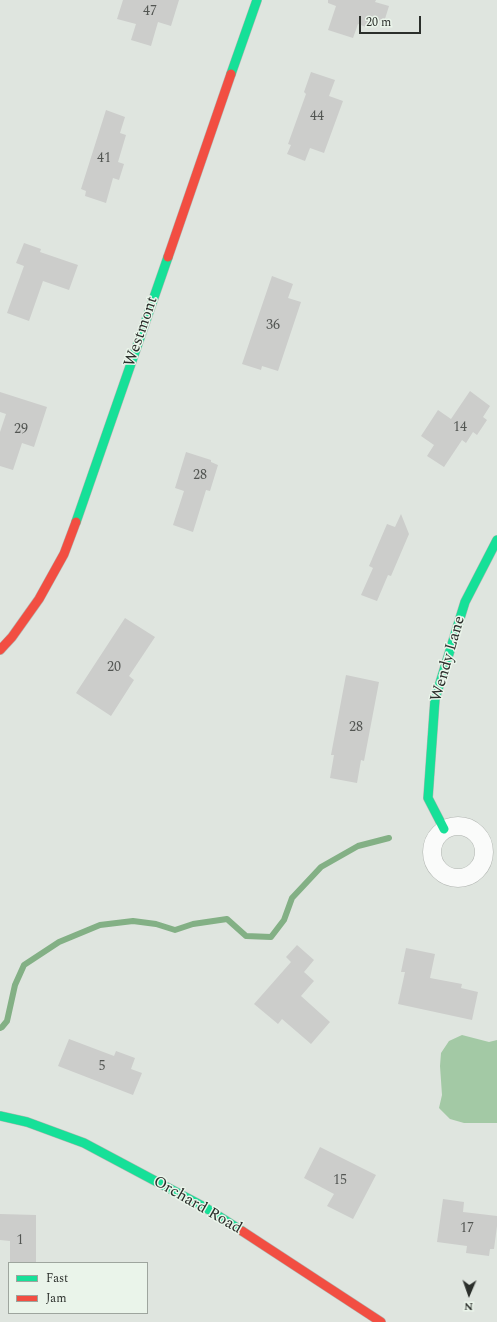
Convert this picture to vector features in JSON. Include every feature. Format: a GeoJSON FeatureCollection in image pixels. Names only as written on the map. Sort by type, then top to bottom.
{"type":"FeatureCollection","features":[{"type":"Feature","properties":{"kind":"street","name":"Westmont"},"geometry":{"type":"LineString","coordinates":[[0,650],[12,637],[39,599],[64,554],[257,0]]}},
{"type":"Feature","properties":{"kind":"street","name":"Wendy Lane"},"geometry":{"type":"LineString","coordinates":[[444,829],[428,798],[435,699],[466,602],[497,540]]}},
{"type":"Feature","properties":{"kind":"street","name":"Orchard Road"},"geometry":{"type":"LineString","coordinates":[[0,1116],[27,1122],[84,1143],[206,1208],[381,1322]]}},
{"type":"Feature","properties":{"kind":"green space"},"geometry":{"type":"Polygon","coordinates":[[[462,1035],[489,1042],[497,1040],[497,1123],[464,1123],[450,1119],[439,1108],[442,1095],[440,1066],[441,1053],[449,1041],[462,1035]]]}},
{"type":"Feature","properties":{"kind":"building"},"geometry":{"type":"Polygon","coordinates":[[[123,0],[179,0],[171,26],[158,22],[151,46],[131,40],[136,24],[117,19],[123,0]]]}},
{"type":"Feature","properties":{"kind":"building"},"geometry":{"type":"Polygon","coordinates":[[[328,0],[376,0],[375,2],[389,6],[384,22],[370,17],[366,27],[358,24],[353,38],[328,30],[336,6],[328,3],[328,0]]]}},
{"type":"Feature","properties":{"kind":"building"},"geometry":{"type":"Polygon","coordinates":[[[311,72],[335,80],[329,96],[343,101],[324,153],[310,148],[305,161],[287,154],[291,145],[288,144],[306,94],[304,92],[311,72]]]}},
{"type":"Feature","properties":{"kind":"building"},"geometry":{"type":"Polygon","coordinates":[[[106,110],[125,117],[120,133],[126,135],[118,162],[124,164],[119,180],[113,178],[106,203],[85,196],[86,191],[81,189],[106,110]]]}},
{"type":"Feature","properties":{"kind":"building"},"geometry":{"type":"Polygon","coordinates":[[[24,243],[41,249],[40,252],[78,265],[69,290],[43,281],[29,321],[7,313],[24,266],[16,263],[24,243]]]}},
{"type":"Feature","properties":{"kind":"building"},"geometry":{"type":"Polygon","coordinates":[[[272,276],[293,284],[288,298],[301,302],[278,371],[262,366],[261,370],[242,364],[272,276]]]}},
{"type":"Feature","properties":{"kind":"building"},"geometry":{"type":"Polygon","coordinates":[[[470,391],[490,406],[483,417],[487,420],[477,435],[473,432],[466,443],[462,440],[444,467],[427,456],[434,445],[421,436],[438,410],[451,419],[470,391]]]}},
{"type":"Feature","properties":{"kind":"building"},"geometry":{"type":"Polygon","coordinates":[[[0,392],[47,407],[34,447],[22,443],[13,470],[0,466],[0,432],[6,414],[0,412],[0,392]]]}},
{"type":"Feature","properties":{"kind":"building"},"geometry":{"type":"Polygon","coordinates":[[[186,452],[211,460],[211,462],[218,465],[210,491],[206,490],[193,532],[173,525],[184,491],[175,488],[186,452]]]}},
{"type":"Feature","properties":{"kind":"building"},"geometry":{"type":"Polygon","coordinates":[[[401,514],[409,534],[391,576],[388,575],[377,601],[361,595],[373,568],[369,566],[387,524],[395,527],[401,514]]]}},
{"type":"Feature","properties":{"kind":"building"},"geometry":{"type":"Polygon","coordinates":[[[125,618],[155,637],[129,676],[134,680],[111,716],[76,693],[125,618]]]}},
{"type":"Feature","properties":{"kind":"building"},"geometry":{"type":"Polygon","coordinates":[[[346,675],[379,682],[364,761],[361,760],[357,783],[330,778],[334,755],[331,755],[346,675]]]}},
{"type":"Feature","properties":{"kind":"building"},"geometry":{"type":"Polygon","coordinates":[[[297,945],[314,960],[304,972],[314,981],[301,996],[330,1022],[311,1044],[282,1019],[278,1024],[254,1004],[291,962],[286,957],[297,945]]]}},
{"type":"Feature","properties":{"kind":"building"},"geometry":{"type":"Polygon","coordinates":[[[406,948],[435,954],[430,978],[462,984],[461,988],[478,992],[472,1020],[398,1004],[405,972],[401,972],[406,948]]]}},
{"type":"Feature","properties":{"kind":"building"},"geometry":{"type":"Polygon","coordinates":[[[69,1039],[114,1056],[116,1051],[135,1058],[131,1069],[142,1073],[133,1095],[58,1066],[69,1039]]]}},
{"type":"Feature","properties":{"kind":"building"},"geometry":{"type":"Polygon","coordinates":[[[320,1147],[376,1175],[353,1219],[327,1206],[334,1194],[304,1178],[320,1147]]]}},
{"type":"Feature","properties":{"kind":"building"},"geometry":{"type":"Polygon","coordinates":[[[443,1199],[464,1202],[463,1212],[497,1216],[494,1249],[490,1249],[489,1256],[466,1253],[467,1246],[437,1242],[443,1199]]]}},
{"type":"Feature","properties":{"kind":"building"},"geometry":{"type":"Polygon","coordinates":[[[0,1214],[36,1215],[36,1262],[10,1262],[10,1241],[0,1240],[0,1214]]]}},
{"type":"Feature","properties":{"kind":"waterway"},"geometry":{"type":"LineString","coordinates":[[0,1028],[7,1021],[15,985],[24,965],[59,942],[100,925],[133,921],[156,924],[175,930],[193,924],[227,919],[246,936],[271,937],[284,920],[292,898],[321,867],[358,846],[389,838]]}},
{"type":"Feature","properties":{"kind":"traffic: fast"},"geometry":{"type":"LineString","coordinates":[[231,74],[257,0]]}},
{"type":"Feature","properties":{"kind":"traffic: fast"},"geometry":{"type":"LineString","coordinates":[[76,522],[168,257]]}},
{"type":"Feature","properties":{"kind":"traffic: fast"},"geometry":{"type":"LineString","coordinates":[[444,829],[428,798],[435,699],[465,602],[497,540]]}},
{"type":"Feature","properties":{"kind":"traffic: fast"},"geometry":{"type":"LineString","coordinates":[[0,1116],[27,1122],[84,1143],[206,1208],[242,1231]]}},
{"type":"Feature","properties":{"kind":"traffic: jam"},"geometry":{"type":"LineString","coordinates":[[168,257],[231,74]]}},
{"type":"Feature","properties":{"kind":"traffic: jam"},"geometry":{"type":"LineString","coordinates":[[0,650],[12,637],[39,599],[64,554],[76,522]]}},
{"type":"Feature","properties":{"kind":"traffic: jam"},"geometry":{"type":"LineString","coordinates":[[242,1231],[381,1322]]}}]}
